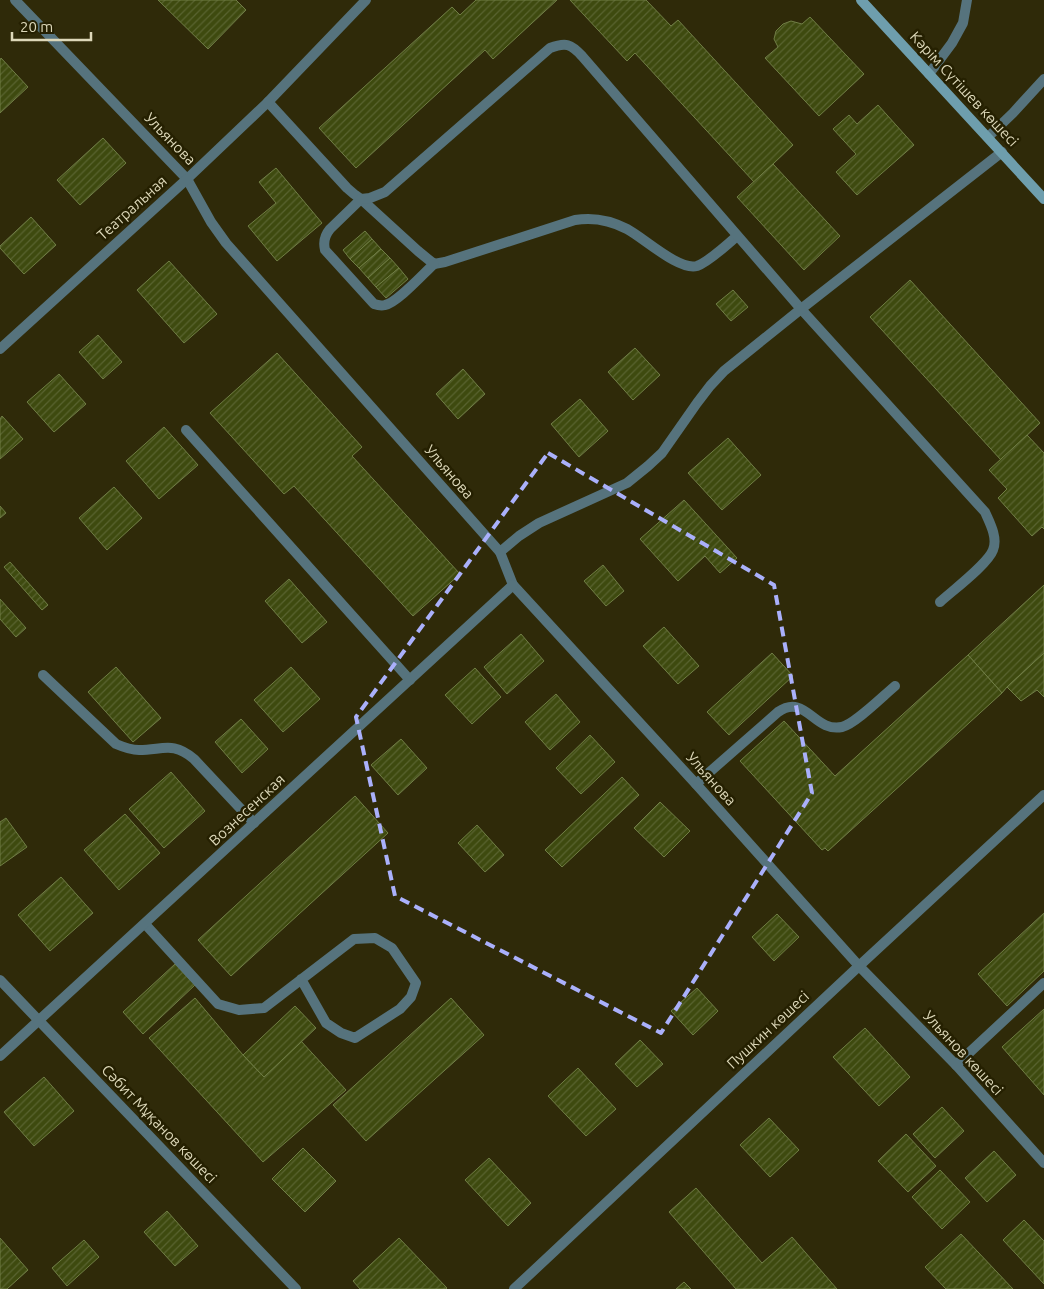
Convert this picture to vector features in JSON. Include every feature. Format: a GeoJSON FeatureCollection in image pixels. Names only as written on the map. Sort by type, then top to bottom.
{"type":"FeatureCollection","features":[{"type":"Feature","properties":{"kind":"main road","name":"Кәрім Сүтішев көшесі"},"geometry":{"type":"LineString","coordinates":[[861,0],[1044,199]]}},
{"type":"Feature","properties":{"kind":"street","name":"Ульянова"},"geometry":{"type":"LineString","coordinates":[[15,0],[187,178],[211,222],[226,243],[500,552],[513,585],[696,784],[859,966]]}},
{"type":"Feature","properties":{"kind":"street","name":"Театральная"},"geometry":{"type":"LineString","coordinates":[[0,349],[268,102],[366,0]]}},
{"type":"Feature","properties":{"kind":"street"},"geometry":{"type":"LineString","coordinates":[[929,74],[952,43],[963,22],[967,0]]}},
{"type":"Feature","properties":{"kind":"street"},"geometry":{"type":"LineString","coordinates":[[737,236],[704,262],[690,267],[676,262],[627,229],[606,221],[575,220],[434,264],[390,304],[384,306],[374,304],[325,250],[324,245],[326,234],[361,199],[370,198],[385,192],[550,48],[565,44],[572,46],[801,309],[985,512],[994,535],[994,549],[987,561],[940,602]]}},
{"type":"Feature","properties":{"kind":"street"},"geometry":{"type":"LineString","coordinates":[[988,137],[1013,113],[1044,78]]}},
{"type":"Feature","properties":{"kind":"street"},"geometry":{"type":"LineString","coordinates":[[268,102],[347,188],[434,264]]}},
{"type":"Feature","properties":{"kind":"street"},"geometry":{"type":"LineString","coordinates":[[500,552],[519,536],[539,523],[627,483],[662,453],[696,403],[724,371],[1002,152]]}},
{"type":"Feature","properties":{"kind":"street"},"geometry":{"type":"LineString","coordinates":[[186,430],[410,680]]}},
{"type":"Feature","properties":{"kind":"street","name":"Вознесенская"},"geometry":{"type":"LineString","coordinates":[[0,1056],[513,585]]}},
{"type":"Feature","properties":{"kind":"street"},"geometry":{"type":"LineString","coordinates":[[43,675],[116,744],[138,750],[163,747],[186,752],[254,823]]}},
{"type":"Feature","properties":{"kind":"street"},"geometry":{"type":"LineString","coordinates":[[696,784],[778,712],[785,708],[794,706],[803,709],[823,725],[842,727],[851,723],[895,686]]}},
{"type":"Feature","properties":{"kind":"street","name":"Пушкин көшесі"},"geometry":{"type":"LineString","coordinates":[[514,1289],[1044,795]]}},
{"type":"Feature","properties":{"kind":"street"},"geometry":{"type":"LineString","coordinates":[[145,924],[218,1004],[239,1010],[264,1008],[301,979],[354,939],[375,938],[392,948],[416,983],[410,997],[400,1009],[354,1038],[341,1033],[326,1022],[301,979]]}},
{"type":"Feature","properties":{"kind":"street","name":"Ульянов көшесі"},"geometry":{"type":"LineString","coordinates":[[859,966],[956,1065],[1044,1163]]}},
{"type":"Feature","properties":{"kind":"street","name":"Сәбит Мұқанов көшесі"},"geometry":{"type":"LineString","coordinates":[[0,980],[296,1289]]}},
{"type":"Feature","properties":{"kind":"street"},"geometry":{"type":"LineString","coordinates":[[956,1065],[1042,989]]}},
{"type":"Feature","properties":{"kind":"highlighted area"},"geometry":{"type":"Polygon","coordinates":[[[548,453],[774,585],[812,793],[661,1033],[395,896],[356,717],[548,453]]]}},
{"type":"Feature","properties":{"kind":"building"},"geometry":{"type":"Polygon","coordinates":[[[158,0],[236,0],[246,10],[208,49],[158,0]]]}},
{"type":"Feature","properties":{"kind":"building"},"geometry":{"type":"Polygon","coordinates":[[[476,0],[557,0],[493,59],[485,50],[356,168],[319,128],[452,7],[460,15],[476,0]]]}},
{"type":"Feature","properties":{"kind":"building"},"geometry":{"type":"Polygon","coordinates":[[[570,0],[646,0],[671,26],[678,20],[793,145],[754,182],[635,53],[627,61],[570,0]]]}},
{"type":"Feature","properties":{"kind":"building"},"geometry":{"type":"Polygon","coordinates":[[[810,17],[864,74],[819,116],[765,58],[778,47],[774,39],[776,31],[783,24],[791,21],[802,24],[810,17]]]}},
{"type":"Feature","properties":{"kind":"building"},"geometry":{"type":"Polygon","coordinates":[[[1,58],[28,87],[0,113],[0,60],[1,58]]]}},
{"type":"Feature","properties":{"kind":"building"},"geometry":{"type":"Polygon","coordinates":[[[878,105],[914,145],[857,195],[836,172],[856,154],[833,129],[849,115],[857,124],[878,105]]]}},
{"type":"Feature","properties":{"kind":"building"},"geometry":{"type":"Polygon","coordinates":[[[103,138],[126,163],[80,205],[57,180],[103,138]]]}},
{"type":"Feature","properties":{"kind":"building"},"geometry":{"type":"Polygon","coordinates":[[[773,164],[840,236],[804,270],[737,197],[773,164]]]}},
{"type":"Feature","properties":{"kind":"building"},"geometry":{"type":"Polygon","coordinates":[[[276,168],[322,223],[277,261],[248,226],[276,203],[259,182],[276,168]]]}},
{"type":"Feature","properties":{"kind":"building"},"geometry":{"type":"Polygon","coordinates":[[[31,217],[56,245],[24,274],[0,246],[31,217]]]}},
{"type":"Feature","properties":{"kind":"building"},"geometry":{"type":"Polygon","coordinates":[[[365,231],[372,239],[350,259],[343,250],[365,231]]]}},
{"type":"Feature","properties":{"kind":"building"},"geometry":{"type":"Polygon","coordinates":[[[372,239],[381,249],[359,268],[350,259],[372,239]]]}},
{"type":"Feature","properties":{"kind":"building"},"geometry":{"type":"Polygon","coordinates":[[[381,249],[390,258],[368,278],[359,268],[381,249]]]}},
{"type":"Feature","properties":{"kind":"building"},"geometry":{"type":"Polygon","coordinates":[[[390,258],[399,268],[376,287],[368,278],[390,258]]]}},
{"type":"Feature","properties":{"kind":"building"},"geometry":{"type":"Polygon","coordinates":[[[169,261],[217,314],[184,343],[137,290],[169,261]]]}},
{"type":"Feature","properties":{"kind":"building"},"geometry":{"type":"Polygon","coordinates":[[[399,268],[408,279],[386,298],[376,287],[399,268]]]}},
{"type":"Feature","properties":{"kind":"building"},"geometry":{"type":"Polygon","coordinates":[[[910,280],[1040,423],[1001,460],[870,317],[910,280]]]}},
{"type":"Feature","properties":{"kind":"building"},"geometry":{"type":"Polygon","coordinates":[[[733,290],[748,307],[731,321],[716,304],[733,290]]]}},
{"type":"Feature","properties":{"kind":"building"},"geometry":{"type":"Polygon","coordinates":[[[98,335],[122,362],[103,379],[79,352],[98,335]]]}},
{"type":"Feature","properties":{"kind":"building"},"geometry":{"type":"Polygon","coordinates":[[[635,348],[660,375],[633,400],[608,372],[635,348]]]}},
{"type":"Feature","properties":{"kind":"building"},"geometry":{"type":"Polygon","coordinates":[[[277,353],[362,447],[352,456],[460,574],[413,616],[294,486],[284,494],[210,413],[277,353]]]}},
{"type":"Feature","properties":{"kind":"building"},"geometry":{"type":"Polygon","coordinates":[[[463,369],[485,394],[458,419],[436,394],[463,369]]]}},
{"type":"Feature","properties":{"kind":"building"},"geometry":{"type":"Polygon","coordinates":[[[59,374],[86,404],[54,432],[27,402],[59,374]]]}},
{"type":"Feature","properties":{"kind":"building"},"geometry":{"type":"Polygon","coordinates":[[[580,399],[608,431],[579,457],[551,424],[580,399]]]}},
{"type":"Feature","properties":{"kind":"building"},"geometry":{"type":"Polygon","coordinates":[[[2,416],[23,439],[0,459],[0,419],[2,416]]]}},
{"type":"Feature","properties":{"kind":"building"},"geometry":{"type":"Polygon","coordinates":[[[164,427],[198,465],[159,499],[126,461],[164,427]]]}},
{"type":"Feature","properties":{"kind":"building"},"geometry":{"type":"Polygon","coordinates":[[[1027,435],[1044,453],[1044,529],[1042,527],[1032,536],[998,498],[1007,489],[989,470],[1027,435]]]}},
{"type":"Feature","properties":{"kind":"building"},"geometry":{"type":"Polygon","coordinates":[[[728,438],[761,475],[722,510],[688,473],[728,438]]]}},
{"type":"Feature","properties":{"kind":"building"},"geometry":{"type":"Polygon","coordinates":[[[114,487],[142,518],[107,550],[79,518],[114,487]]]}},
{"type":"Feature","properties":{"kind":"building"},"geometry":{"type":"Polygon","coordinates":[[[684,500],[737,558],[720,573],[705,556],[678,581],[640,539],[684,500]]]}},
{"type":"Feature","properties":{"kind":"building"},"geometry":{"type":"Polygon","coordinates":[[[0,506],[6,513],[0,518],[0,506]]]}},
{"type":"Feature","properties":{"kind":"building"},"geometry":{"type":"Polygon","coordinates":[[[10,562],[48,605],[42,610],[4,567],[10,562]]]}},
{"type":"Feature","properties":{"kind":"building"},"geometry":{"type":"Polygon","coordinates":[[[603,565],[624,591],[606,606],[584,581],[603,565]]]}},
{"type":"Feature","properties":{"kind":"building"},"geometry":{"type":"Polygon","coordinates":[[[289,579],[327,622],[302,643],[265,601],[289,579]]]}},
{"type":"Feature","properties":{"kind":"building"},"geometry":{"type":"Polygon","coordinates":[[[1044,585],[1044,653],[1002,693],[968,655],[1044,585]]]}},
{"type":"Feature","properties":{"kind":"building"},"geometry":{"type":"Polygon","coordinates":[[[0,599],[26,628],[16,637],[0,619],[0,599]]]}},
{"type":"Feature","properties":{"kind":"building"},"geometry":{"type":"Polygon","coordinates":[[[664,627],[699,666],[678,684],[643,646],[664,627]]]}},
{"type":"Feature","properties":{"kind":"building"},"geometry":{"type":"Polygon","coordinates":[[[521,634],[544,661],[507,694],[484,667],[521,634]]]}},
{"type":"Feature","properties":{"kind":"building"},"geometry":{"type":"Polygon","coordinates":[[[772,653],[793,676],[729,735],[707,712],[772,653]]]}},
{"type":"Feature","properties":{"kind":"building"},"geometry":{"type":"Polygon","coordinates":[[[1044,653],[1044,697],[1037,690],[1021,701],[1007,687],[1044,653]]]}},
{"type":"Feature","properties":{"kind":"building"},"geometry":{"type":"Polygon","coordinates":[[[968,655],[1002,693],[828,851],[825,848],[822,850],[740,761],[784,721],[835,776],[968,655]]]}},
{"type":"Feature","properties":{"kind":"building"},"geometry":{"type":"Polygon","coordinates":[[[116,667],[161,718],[133,742],[88,692],[116,667]]]}},
{"type":"Feature","properties":{"kind":"building"},"geometry":{"type":"Polygon","coordinates":[[[291,667],[320,699],[283,732],[254,700],[291,667]]]}},
{"type":"Feature","properties":{"kind":"building"},"geometry":{"type":"Polygon","coordinates":[[[475,668],[501,697],[472,724],[445,695],[475,668]]]}},
{"type":"Feature","properties":{"kind":"building"},"geometry":{"type":"Polygon","coordinates":[[[556,694],[580,722],[550,750],[525,722],[556,694]]]}},
{"type":"Feature","properties":{"kind":"building"},"geometry":{"type":"Polygon","coordinates":[[[241,719],[268,749],[242,773],[215,742],[241,719]]]}},
{"type":"Feature","properties":{"kind":"building"},"geometry":{"type":"Polygon","coordinates":[[[590,735],[615,762],[581,794],[556,768],[590,735]]]}},
{"type":"Feature","properties":{"kind":"building"},"geometry":{"type":"Polygon","coordinates":[[[401,739],[427,768],[398,795],[371,765],[401,739]]]}},
{"type":"Feature","properties":{"kind":"building"},"geometry":{"type":"Polygon","coordinates":[[[171,772],[205,811],[164,848],[129,809],[171,772]]]}},
{"type":"Feature","properties":{"kind":"building"},"geometry":{"type":"Polygon","coordinates":[[[622,777],[639,795],[562,867],[545,850],[622,777]]]}},
{"type":"Feature","properties":{"kind":"building"},"geometry":{"type":"Polygon","coordinates":[[[355,796],[388,833],[231,976],[198,940],[355,796]]]}},
{"type":"Feature","properties":{"kind":"building"},"geometry":{"type":"Polygon","coordinates":[[[660,802],[690,831],[664,857],[634,828],[660,802]]]}},
{"type":"Feature","properties":{"kind":"building"},"geometry":{"type":"Polygon","coordinates":[[[125,814],[160,853],[119,890],[84,850],[125,814]]]}},
{"type":"Feature","properties":{"kind":"building"},"geometry":{"type":"Polygon","coordinates":[[[6,818],[27,847],[0,866],[0,822],[6,818]]]}},
{"type":"Feature","properties":{"kind":"building"},"geometry":{"type":"Polygon","coordinates":[[[477,825],[504,855],[485,872],[458,843],[477,825]]]}},
{"type":"Feature","properties":{"kind":"building"},"geometry":{"type":"Polygon","coordinates":[[[61,877],[93,913],[50,951],[18,915],[61,877]]]}},
{"type":"Feature","properties":{"kind":"building"},"geometry":{"type":"Polygon","coordinates":[[[1044,913],[1044,971],[1007,1006],[978,974],[1044,913]]]}},
{"type":"Feature","properties":{"kind":"building"},"geometry":{"type":"Polygon","coordinates":[[[777,914],[799,937],[774,961],[752,937],[777,914]]]}},
{"type":"Feature","properties":{"kind":"building"},"geometry":{"type":"Polygon","coordinates":[[[175,964],[195,985],[143,1034],[123,1012],[175,964]]]}},
{"type":"Feature","properties":{"kind":"building"},"geometry":{"type":"Polygon","coordinates":[[[697,988],[718,1011],[693,1035],[671,1011],[697,988]]]}},
{"type":"Feature","properties":{"kind":"building"},"geometry":{"type":"Polygon","coordinates":[[[195,998],[264,1077],[301,1041],[346,1090],[263,1162],[149,1038],[195,998]]]}},
{"type":"Feature","properties":{"kind":"building"},"geometry":{"type":"Polygon","coordinates":[[[451,998],[484,1035],[366,1141],[333,1105],[451,998]]]}},
{"type":"Feature","properties":{"kind":"building"},"geometry":{"type":"Polygon","coordinates":[[[295,1006],[316,1028],[264,1077],[243,1055],[295,1006]]]}},
{"type":"Feature","properties":{"kind":"building"},"geometry":{"type":"Polygon","coordinates":[[[1044,1009],[1044,1095],[1002,1047],[1044,1009]]]}},
{"type":"Feature","properties":{"kind":"building"},"geometry":{"type":"Polygon","coordinates":[[[865,1028],[910,1077],[879,1106],[833,1057],[865,1028]]]}},
{"type":"Feature","properties":{"kind":"building"},"geometry":{"type":"Polygon","coordinates":[[[640,1040],[663,1064],[637,1087],[615,1064],[640,1040]]]}},
{"type":"Feature","properties":{"kind":"building"},"geometry":{"type":"Polygon","coordinates":[[[578,1068],[616,1109],[586,1136],[548,1096],[578,1068]]]}},
{"type":"Feature","properties":{"kind":"building"},"geometry":{"type":"Polygon","coordinates":[[[44,1077],[74,1111],[34,1146],[4,1112],[44,1077]]]}},
{"type":"Feature","properties":{"kind":"building"},"geometry":{"type":"Polygon","coordinates":[[[942,1107],[964,1131],[935,1158],[913,1134],[942,1107]]]}},
{"type":"Feature","properties":{"kind":"building"},"geometry":{"type":"Polygon","coordinates":[[[769,1118],[799,1150],[770,1177],[740,1145],[769,1118]]]}},
{"type":"Feature","properties":{"kind":"building"},"geometry":{"type":"Polygon","coordinates":[[[906,1134],[936,1166],[908,1192],[878,1161],[906,1134]]]}},
{"type":"Feature","properties":{"kind":"building"},"geometry":{"type":"Polygon","coordinates":[[[303,1148],[336,1181],[305,1212],[272,1179],[303,1148]]]}},
{"type":"Feature","properties":{"kind":"building"},"geometry":{"type":"Polygon","coordinates":[[[994,1151],[1016,1175],[987,1202],[965,1178],[994,1151]]]}},
{"type":"Feature","properties":{"kind":"building"},"geometry":{"type":"Polygon","coordinates":[[[489,1158],[531,1203],[508,1226],[465,1180],[489,1158]]]}},
{"type":"Feature","properties":{"kind":"building"},"geometry":{"type":"Polygon","coordinates":[[[940,1170],[970,1202],[942,1229],[912,1197],[940,1170]]]}},
{"type":"Feature","properties":{"kind":"building"},"geometry":{"type":"Polygon","coordinates":[[[696,1188],[762,1263],[792,1237],[837,1289],[736,1289],[669,1212],[696,1188]]]}},
{"type":"Feature","properties":{"kind":"building"},"geometry":{"type":"Polygon","coordinates":[[[167,1211],[198,1246],[175,1266],[144,1232],[167,1211]]]}},
{"type":"Feature","properties":{"kind":"building"},"geometry":{"type":"Polygon","coordinates":[[[1024,1220],[1044,1241],[1044,1284],[1003,1240],[1024,1220]]]}},
{"type":"Feature","properties":{"kind":"building"},"geometry":{"type":"Polygon","coordinates":[[[961,1234],[1013,1289],[946,1289],[925,1267],[961,1234]]]}},
{"type":"Feature","properties":{"kind":"building"},"geometry":{"type":"Polygon","coordinates":[[[0,1238],[28,1270],[7,1289],[0,1289],[0,1238]]]}},
{"type":"Feature","properties":{"kind":"building"},"geometry":{"type":"Polygon","coordinates":[[[399,1238],[446,1289],[360,1289],[353,1281],[399,1238]]]}},
{"type":"Feature","properties":{"kind":"building"},"geometry":{"type":"Polygon","coordinates":[[[84,1240],[99,1257],[67,1286],[52,1268],[84,1240]]]}},
{"type":"Feature","properties":{"kind":"building"},"geometry":{"type":"Polygon","coordinates":[[[684,1282],[691,1289],[676,1289],[684,1282]]]}}]}
